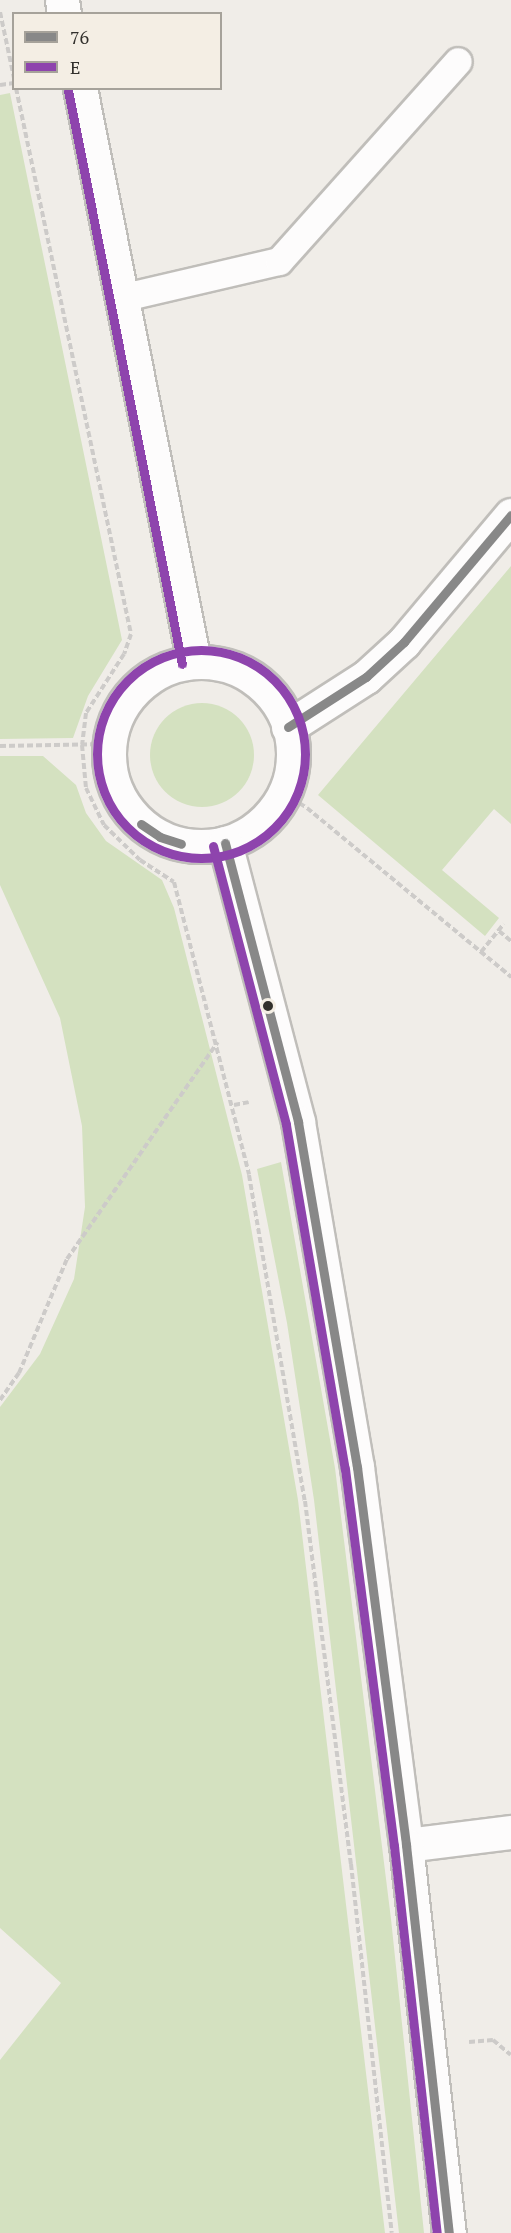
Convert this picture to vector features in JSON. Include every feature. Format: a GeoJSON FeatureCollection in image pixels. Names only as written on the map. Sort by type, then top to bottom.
{"type":"FeatureCollection","features":[{"type":"Feature","properties":{"kind":"street"},"geometry":{"type":"LineString","coordinates":[[80,90],[124,297],[194,662]]}},
{"type":"Feature","properties":{"kind":"street"},"geometry":{"type":"LineString","coordinates":[[288,726],[366,677],[404,642],[511,515]]}},
{"type":"Feature","properties":{"kind":"street"},"geometry":{"type":"LineString","coordinates":[[194,662],[229,666],[260,683],[277,702],[288,726],[292,761],[284,794],[260,825],[225,843],[203,846],[181,844],[141,824],[115,788],[95,745],[113,723],[136,687],[173,666],[194,662]]}},
{"type":"Feature","properties":{"kind":"street"},"geometry":{"type":"LineString","coordinates":[[225,843],[298,1122],[357,1467],[406,1845],[449,2233]]}},
{"type":"Feature","properties":{"kind":"street"},"geometry":{"type":"LineString","coordinates":[[406,1845],[511,1832]]}},
{"type":"Feature","properties":{"kind":"lane"},"geometry":{"type":"LineString","coordinates":[[124,297],[279,261],[458,61]]}},
{"type":"Feature","properties":{"kind":"path"},"geometry":{"type":"LineString","coordinates":[[0,12],[12,69]]}},
{"type":"Feature","properties":{"kind":"path"},"geometry":{"type":"LineString","coordinates":[[16,90],[131,634],[124,654],[86,713],[95,745],[86,788],[104,825],[140,860],[174,882],[218,1042],[254,1198],[305,1501],[351,1864],[392,2233]]}},
{"type":"Feature","properties":{"kind":"path"},"geometry":{"type":"LineString","coordinates":[[0,746],[95,745]]}},
{"type":"Feature","properties":{"kind":"path"},"geometry":{"type":"LineString","coordinates":[[284,794],[307,808],[511,977]]}},
{"type":"Feature","properties":{"kind":"path"},"geometry":{"type":"LineString","coordinates":[[481,952],[504,924]]}},
{"type":"Feature","properties":{"kind":"path"},"geometry":{"type":"LineString","coordinates":[[499,931],[511,941]]}},
{"type":"Feature","properties":{"kind":"path"},"geometry":{"type":"LineString","coordinates":[[0,1400],[18,1373],[67,1258],[218,1042]]}},
{"type":"Feature","properties":{"kind":"green space"},"geometry":{"type":"Polygon","coordinates":[[[10,93],[122,640],[88,696],[73,738],[0,739],[0,95],[10,93]]]}},
{"type":"Feature","properties":{"kind":"green space"},"geometry":{"type":"Polygon","coordinates":[[[511,566],[511,824],[494,809],[442,870],[499,918],[485,936],[318,795],[511,566]]]}},
{"type":"Feature","properties":{"kind":"green space"},"geometry":{"type":"Polygon","coordinates":[[[202,703],[222,707],[239,718],[250,735],[254,755],[250,775],[239,792],[222,803],[202,807],[182,803],[165,792],[154,775],[150,755],[154,735],[165,718],[182,707],[202,703]]]}},
{"type":"Feature","properties":{"kind":"green space"},"geometry":{"type":"Polygon","coordinates":[[[0,756],[43,756],[76,785],[86,813],[106,841],[162,880],[174,908],[242,1175],[298,1500],[385,2233],[0,2233],[0,2060],[61,1983],[0,1928],[0,1407],[40,1354],[74,1279],[85,1207],[82,1126],[60,1018],[0,885],[0,756]]]}},
{"type":"Feature","properties":{"kind":"green space"},"geometry":{"type":"Polygon","coordinates":[[[281,1162],[335,1468],[391,1919],[424,2233],[399,2233],[314,1500],[287,1323],[257,1169],[281,1162]]]}},
{"type":"Feature","properties":{"kind":"transit line","name":"E"},"geometry":{"type":"LineString","coordinates":[[68,90],[182,664]]}},
{"type":"Feature","properties":{"kind":"transit line","name":"76"},"geometry":{"type":"LineString","coordinates":[[288,727],[366,677],[404,642],[511,515]]}},
{"type":"Feature","properties":{"kind":"transit line","name":"E"},"geometry":{"type":"LineString","coordinates":[[201,650],[221,652],[250,662],[281,688],[297,714],[303,734],[305,754],[303,774],[293,803],[267,834],[241,850],[221,856],[201,858],[181,856],[152,846],[121,820],[105,794],[99,774],[97,754],[99,734],[109,705],[135,674],[161,658],[181,652],[201,650]]}},
{"type":"Feature","properties":{"kind":"transit line","name":"76"},"geometry":{"type":"LineString","coordinates":[[141,824],[160,837],[181,844]]}},
{"type":"Feature","properties":{"kind":"transit line","name":"76"},"geometry":{"type":"LineString","coordinates":[[225,843],[298,1122],[357,1467],[406,1845],[449,2233]]}},
{"type":"Feature","properties":{"kind":"transit line","name":"E"},"geometry":{"type":"LineString","coordinates":[[213,846],[286,1125],[345,1469],[394,1846],[437,2233]]}}]}
